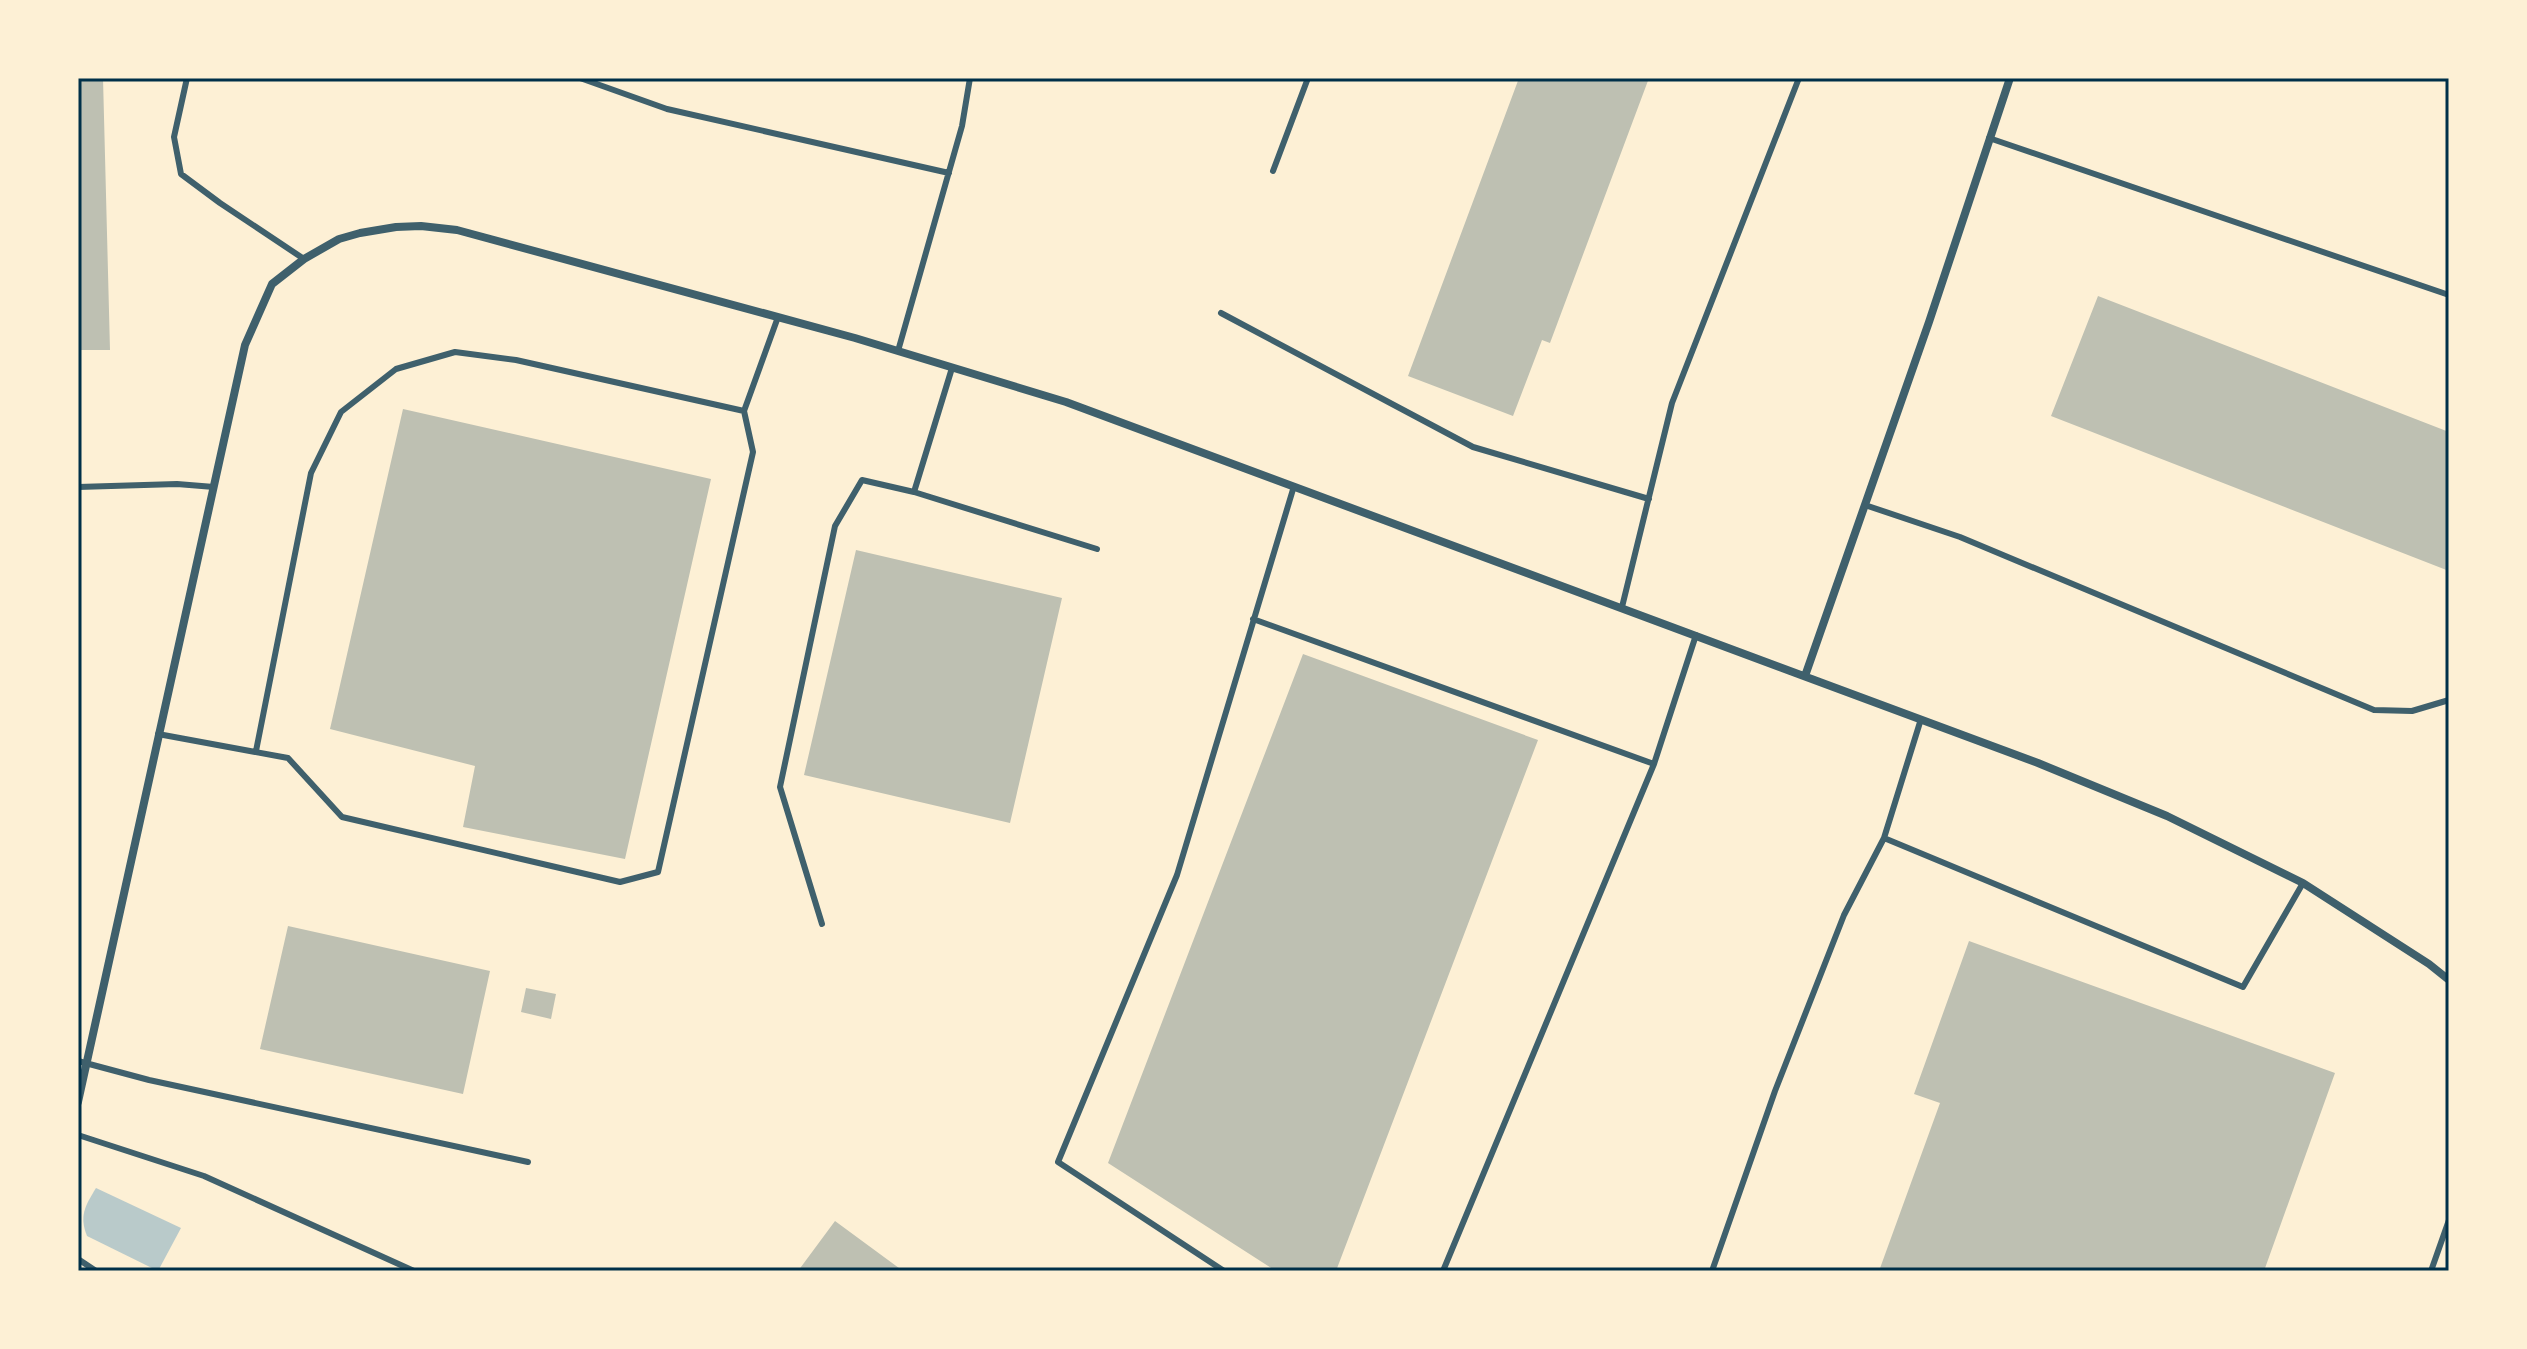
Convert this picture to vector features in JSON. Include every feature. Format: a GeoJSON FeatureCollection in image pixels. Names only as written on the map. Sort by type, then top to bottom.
{"type":"FeatureCollection","features":[{"type":"Feature","properties":{"kind":"street"},"geometry":{"type":"LineString","coordinates":[[1805,676],[2010,78]]}},
{"type":"Feature","properties":{"kind":"street"},"geometry":{"type":"LineString","coordinates":[[78,1102],[82,1062],[245,345],[272,284],[304,259],[339,239],[360,233],[421,226],[457,230],[778,317],[1066,402],[1622,607],[2038,763],[2167,816],[2303,883],[2449,980]]}},
{"type":"Feature","properties":{"kind":"lane"},"geometry":{"type":"LineString","coordinates":[[187,78],[174,137],[181,174],[304,259]]}},
{"type":"Feature","properties":{"kind":"lane"},"geometry":{"type":"LineString","coordinates":[[580,78],[667,109],[949,173]]}},
{"type":"Feature","properties":{"kind":"lane"},"geometry":{"type":"LineString","coordinates":[[898,351],[962,126],[970,78]]}},
{"type":"Feature","properties":{"kind":"lane"},"geometry":{"type":"LineString","coordinates":[[1273,171],[1308,78]]}},
{"type":"Feature","properties":{"kind":"lane"},"geometry":{"type":"LineString","coordinates":[[1622,607],[1672,403],[1799,78]]}},
{"type":"Feature","properties":{"kind":"lane"},"geometry":{"type":"LineString","coordinates":[[1989,138],[2449,295]]}},
{"type":"Feature","properties":{"kind":"lane"},"geometry":{"type":"LineString","coordinates":[[1221,313],[1473,447],[1649,499]]}},
{"type":"Feature","properties":{"kind":"lane"},"geometry":{"type":"LineString","coordinates":[[158,734],[288,758],[342,817],[620,882],[658,872],[753,452],[744,411],[778,317]]}},
{"type":"Feature","properties":{"kind":"lane"},"geometry":{"type":"LineString","coordinates":[[256,751],[311,473],[341,412],[396,369],[455,352],[516,360],[744,411]]}},
{"type":"Feature","properties":{"kind":"lane"},"geometry":{"type":"LineString","coordinates":[[914,492],[952,368]]}},
{"type":"Feature","properties":{"kind":"lane"},"geometry":{"type":"LineString","coordinates":[[822,924],[780,787],[835,526],[862,480],[914,492],[1097,549]]}},
{"type":"Feature","properties":{"kind":"lane"},"geometry":{"type":"LineString","coordinates":[[78,487],[177,484],[214,487]]}},
{"type":"Feature","properties":{"kind":"lane"},"geometry":{"type":"LineString","coordinates":[[1224,1271],[1058,1162],[1177,875],[1294,486]]}},
{"type":"Feature","properties":{"kind":"lane"},"geometry":{"type":"LineString","coordinates":[[1865,505],[1960,537],[2374,710],[2412,711],[2449,700]]}},
{"type":"Feature","properties":{"kind":"lane"},"geometry":{"type":"LineString","coordinates":[[1253,619],[1654,764]]}},
{"type":"Feature","properties":{"kind":"lane"},"geometry":{"type":"LineString","coordinates":[[1443,1271],[1654,764],[1696,635]]}},
{"type":"Feature","properties":{"kind":"lane"},"geometry":{"type":"LineString","coordinates":[[1712,1271],[1775,1091],[1844,915],[1884,838],[1921,719]]}},
{"type":"Feature","properties":{"kind":"lane"},"geometry":{"type":"LineString","coordinates":[[1884,838],[2243,987],[2303,883]]}},
{"type":"Feature","properties":{"kind":"lane"},"geometry":{"type":"LineString","coordinates":[[82,1062],[149,1080],[528,1162]]}},
{"type":"Feature","properties":{"kind":"lane"},"geometry":{"type":"LineString","coordinates":[[78,1135],[204,1176],[414,1271]]}},
{"type":"Feature","properties":{"kind":"lane"},"geometry":{"type":"LineString","coordinates":[[2431,1271],[2449,1220]]}},
{"type":"Feature","properties":{"kind":"lane"},"geometry":{"type":"LineString","coordinates":[[78,1259],[96,1271]]}},
{"type":"Feature","properties":{"kind":"shaded area"},"geometry":{"type":"Polygon","coordinates":[[[96,1188],[181,1228],[158,1271],[87,1236],[83,1223],[84,1211],[96,1188]]]}},
{"type":"Feature","properties":{"kind":"building"},"geometry":{"type":"Polygon","coordinates":[[[78,78],[103,78],[110,350],[78,350],[78,78]]]}},
{"type":"Feature","properties":{"kind":"building"},"geometry":{"type":"Polygon","coordinates":[[[1519,78],[1649,78],[1550,343],[1542,340],[1513,416],[1408,376],[1519,78]]]}},
{"type":"Feature","properties":{"kind":"building"},"geometry":{"type":"Polygon","coordinates":[[[2098,296],[2449,432],[2449,571],[2051,416],[2098,296]]]}},
{"type":"Feature","properties":{"kind":"building"},"geometry":{"type":"Polygon","coordinates":[[[403,409],[711,479],[625,859],[463,827],[475,766],[330,729],[403,409]]]}},
{"type":"Feature","properties":{"kind":"building"},"geometry":{"type":"Polygon","coordinates":[[[856,550],[1062,598],[1010,823],[804,775],[856,550]]]}},
{"type":"Feature","properties":{"kind":"building"},"geometry":{"type":"Polygon","coordinates":[[[1303,654],[1538,740],[1336,1271],[1276,1271],[1108,1163],[1303,654]]]}},
{"type":"Feature","properties":{"kind":"building"},"geometry":{"type":"Polygon","coordinates":[[[288,926],[490,971],[463,1094],[260,1049],[288,926]]]}},
{"type":"Feature","properties":{"kind":"building"},"geometry":{"type":"Polygon","coordinates":[[[1969,941],[2335,1073],[2264,1271],[1879,1271],[1940,1103],[1914,1094],[1969,941]]]}},
{"type":"Feature","properties":{"kind":"building"},"geometry":{"type":"Polygon","coordinates":[[[526,988],[556,994],[551,1019],[521,1012],[526,988]]]}},
{"type":"Feature","properties":{"kind":"building"},"geometry":{"type":"Polygon","coordinates":[[[835,1221],[903,1271],[798,1271],[835,1221]]]}}]}
